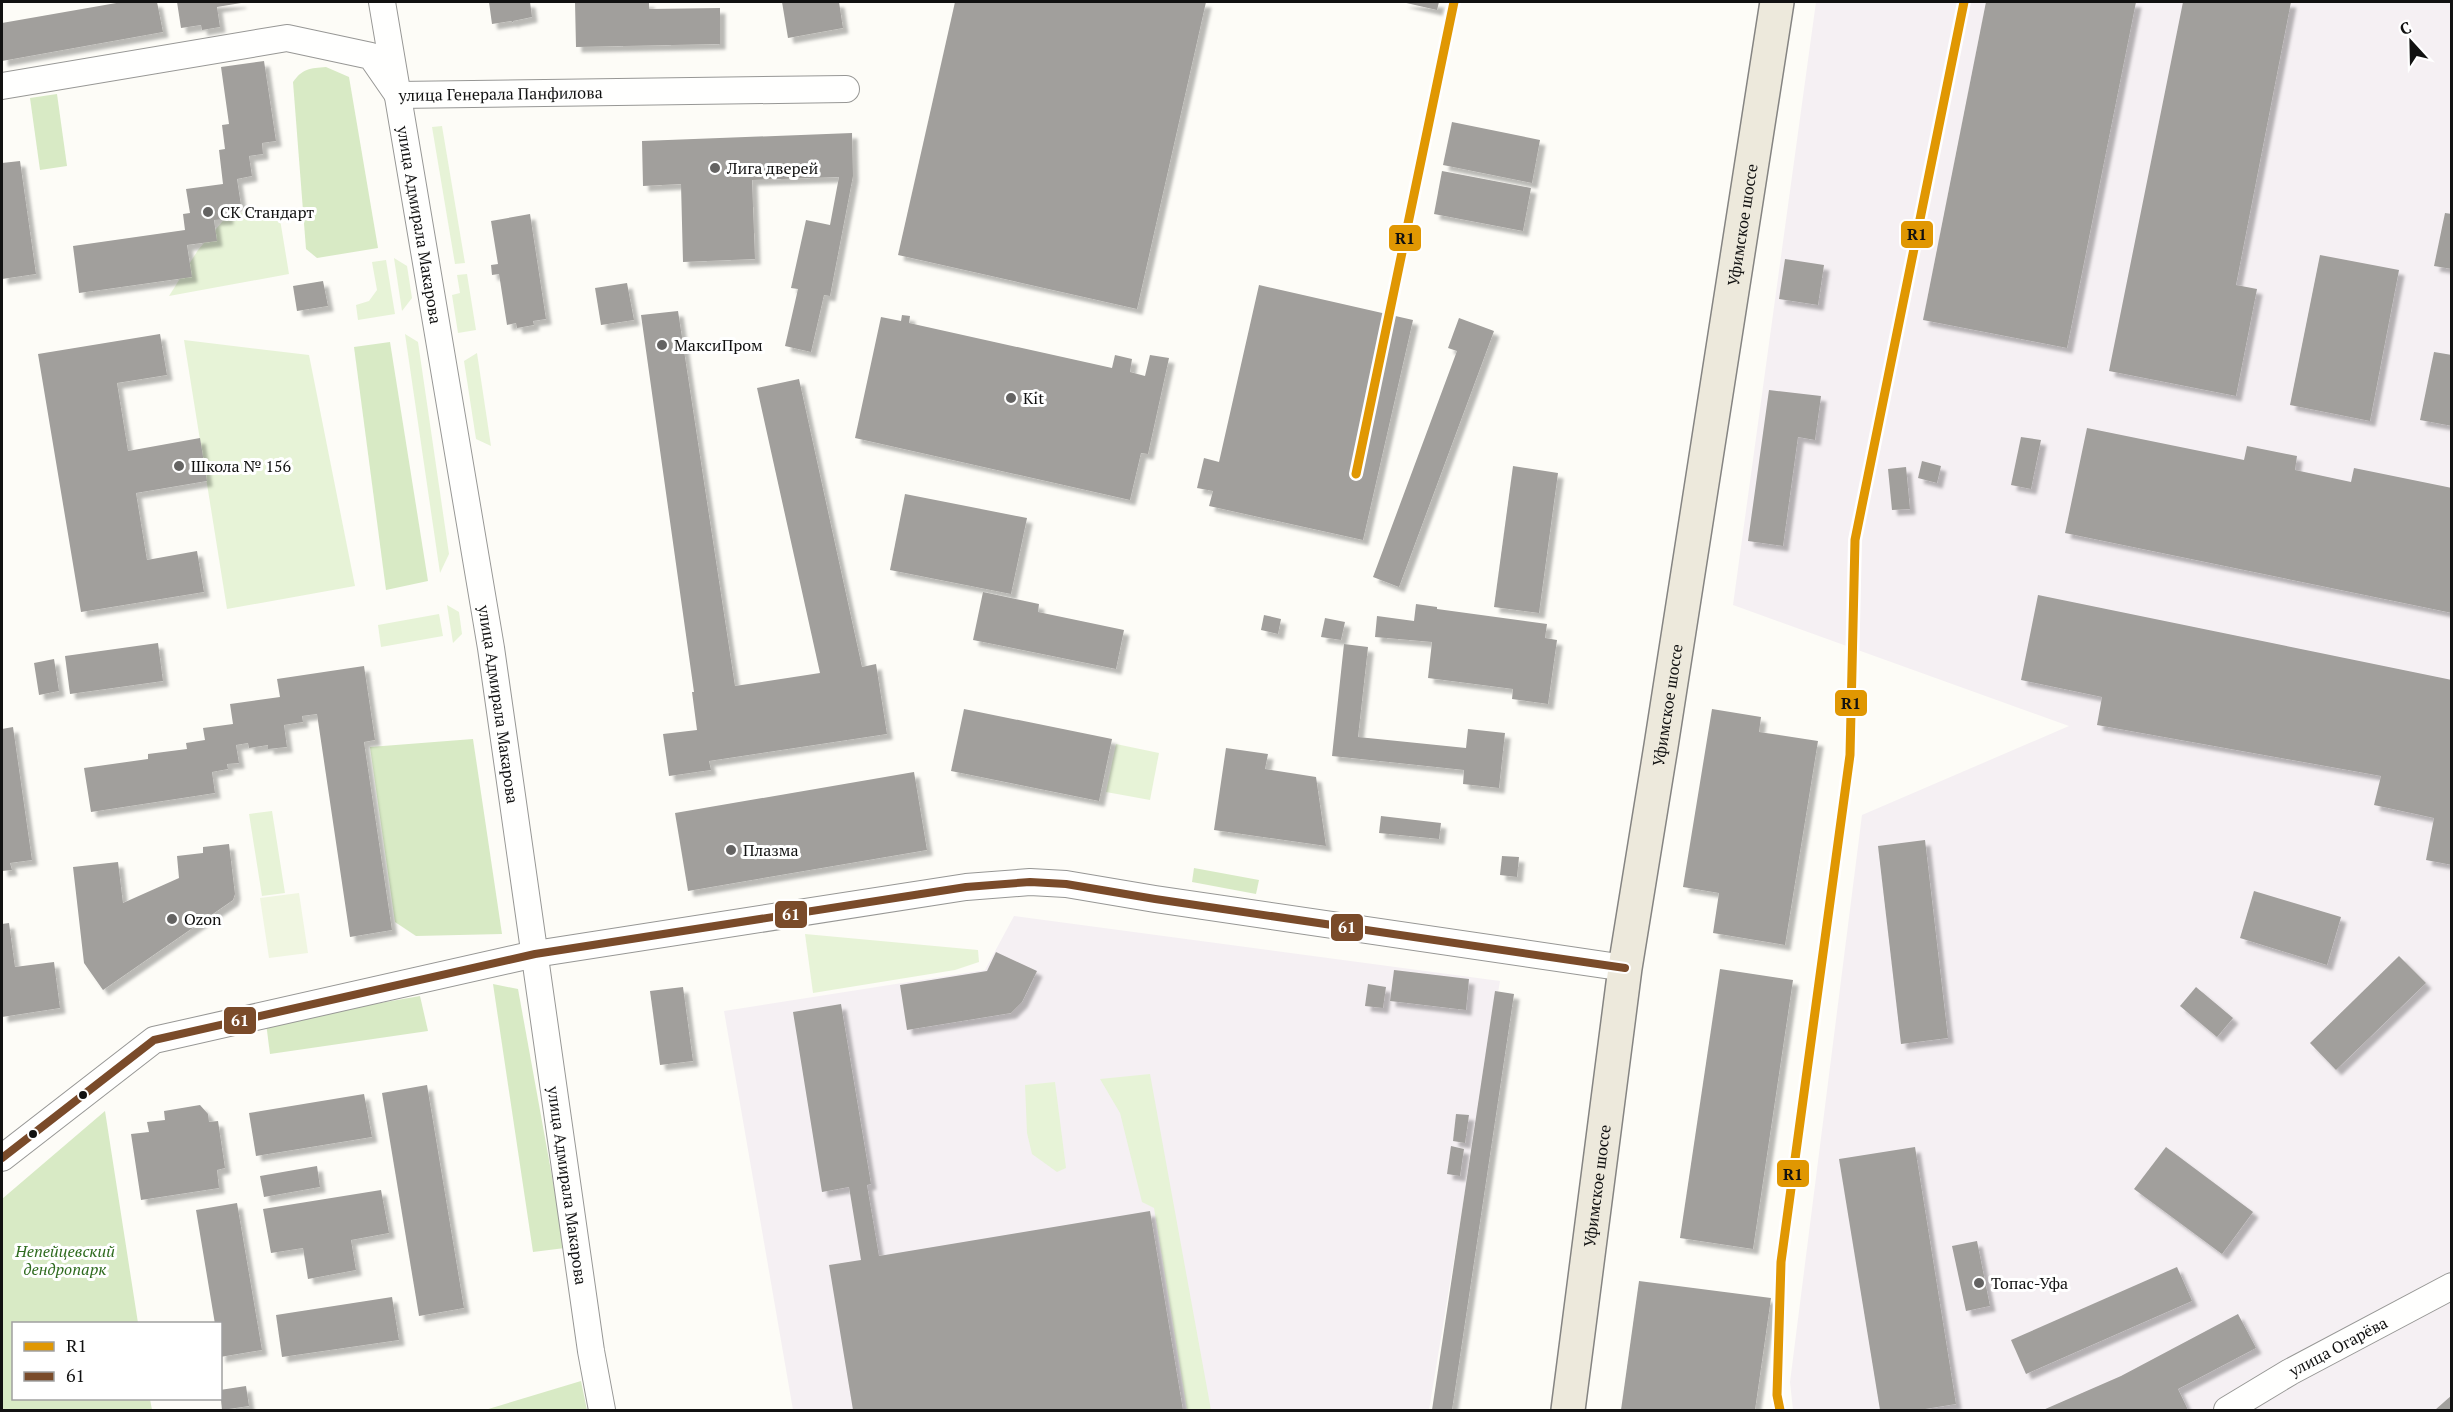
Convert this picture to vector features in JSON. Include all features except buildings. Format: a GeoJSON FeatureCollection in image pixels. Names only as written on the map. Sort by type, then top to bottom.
{"type":"FeatureCollection","features":[{"type":"Feature","properties":{"kind":"main road","name":"Уфимское шоссе"},"geometry":{"type":"LineString","coordinates":[[1568,1410],[1625,968],[1777,2]]}},
{"type":"Feature","properties":{"kind":"street","name":"улица Адмирала Макарова"},"geometry":{"type":"LineString","coordinates":[[382,2],[491,648],[591,1351],[602,1410]]}},
{"type":"Feature","properties":{"kind":"street","name":"улица Генерала Панфилова"},"geometry":{"type":"LineString","coordinates":[[2,86],[287,38],[371,56],[398,95],[846,89]]}},
{"type":"Feature","properties":{"kind":"street"},"geometry":{"type":"LineString","coordinates":[[2,1158],[154,1040],[535,954],[675,934],[928,892],[1030,882],[1066,884],[1155,900],[1625,968]]}},
{"type":"Feature","properties":{"kind":"street","name":"улица Огарёва"},"geometry":{"type":"LineString","coordinates":[[2227,1410],[2290,1372],[2451,1287]]}},
{"type":"Feature","properties":{"kind":"shaded area"},"geometry":{"type":"Polygon","coordinates":[[[1816,2],[2451,2],[2451,1410],[1793,1410],[1790,1382],[1862,815],[2069,726],[1733,605],[1816,2]]]}},
{"type":"Feature","properties":{"kind":"shaded area"},"geometry":{"type":"Polygon","coordinates":[[[1014,916],[1500,981],[1429,1410],[793,1410],[724,1011],[985,970],[1014,916]]]}},
{"type":"Feature","properties":{"kind":"green space"},"geometry":{"type":"Polygon","coordinates":[[[326,67],[349,77],[378,248],[317,258],[306,249],[293,82],[307,70],[326,67]]]}},
{"type":"Feature","properties":{"kind":"green space"},"geometry":{"type":"Polygon","coordinates":[[[57,94],[67,166],[40,170],[30,98],[57,94]]]}},
{"type":"Feature","properties":{"kind":"green space"},"geometry":{"type":"Polygon","coordinates":[[[442,126],[465,263],[455,264],[432,127],[442,126]]]}},
{"type":"Feature","properties":{"kind":"green space"},"geometry":{"type":"Polygon","coordinates":[[[278,207],[289,274],[169,296],[198,250],[228,215],[278,207]]]}},
{"type":"Feature","properties":{"kind":"green space"},"geometry":{"type":"Polygon","coordinates":[[[394,258],[407,266],[412,298],[402,311],[394,258]]]}},
{"type":"Feature","properties":{"kind":"green space"},"geometry":{"type":"Polygon","coordinates":[[[386,260],[395,314],[358,320],[356,305],[369,301],[377,290],[372,262],[386,260]]]}},
{"type":"Feature","properties":{"kind":"green space"},"geometry":{"type":"Polygon","coordinates":[[[467,274],[476,330],[458,333],[452,295],[460,293],[457,275],[467,274]]]}},
{"type":"Feature","properties":{"kind":"green space"},"geometry":{"type":"Polygon","coordinates":[[[405,334],[418,342],[449,554],[440,573],[405,334]]]}},
{"type":"Feature","properties":{"kind":"green space"},"geometry":{"type":"Polygon","coordinates":[[[184,340],[309,355],[355,586],[227,609],[184,340]]]}},
{"type":"Feature","properties":{"kind":"green space"},"geometry":{"type":"Polygon","coordinates":[[[390,342],[428,581],[386,590],[354,347],[390,342]]]}},
{"type":"Feature","properties":{"kind":"green space"},"geometry":{"type":"Polygon","coordinates":[[[477,353],[491,446],[476,439],[464,361],[477,353]]]}},
{"type":"Feature","properties":{"kind":"green space"},"geometry":{"type":"Polygon","coordinates":[[[447,605],[459,612],[462,634],[453,643],[447,605]]]}},
{"type":"Feature","properties":{"kind":"green space"},"geometry":{"type":"Polygon","coordinates":[[[439,614],[443,636],[381,647],[378,625],[439,614]]]}},
{"type":"Feature","properties":{"kind":"green space"},"geometry":{"type":"Polygon","coordinates":[[[473,739],[502,934],[416,936],[395,922],[370,747],[473,739]]]}},
{"type":"Feature","properties":{"kind":"green space"},"geometry":{"type":"Polygon","coordinates":[[[1116,744],[1159,753],[1150,800],[1106,792],[1116,744]]]}},
{"type":"Feature","properties":{"kind":"green space"},"geometry":{"type":"Polygon","coordinates":[[[272,811],[285,893],[262,896],[249,814],[272,811]]]}},
{"type":"Feature","properties":{"kind":"green space"},"geometry":{"type":"Polygon","coordinates":[[[1194,868],[1259,880],[1256,894],[1192,882],[1194,868]]]}},
{"type":"Feature","properties":{"kind":"green space"},"geometry":{"type":"Polygon","coordinates":[[[299,893],[308,953],[269,958],[260,898],[299,893]]]}},
{"type":"Feature","properties":{"kind":"green space"},"geometry":{"type":"Polygon","coordinates":[[[805,934],[978,950],[979,962],[955,970],[813,993],[805,934]]]}},
{"type":"Feature","properties":{"kind":"green space"},"geometry":{"type":"Polygon","coordinates":[[[493,984],[518,989],[565,1248],[533,1252],[493,984]]]}},
{"type":"Feature","properties":{"kind":"green space"},"geometry":{"type":"Polygon","coordinates":[[[420,996],[428,1031],[270,1054],[266,1023],[420,996]]]}},
{"type":"Feature","properties":{"kind":"green space"},"geometry":{"type":"Polygon","coordinates":[[[1150,1074],[1211,1410],[1187,1410],[1154,1208],[1142,1202],[1120,1113],[1100,1079],[1150,1074]]]}},
{"type":"Feature","properties":{"kind":"green space"},"geometry":{"type":"Polygon","coordinates":[[[1055,1082],[1066,1168],[1057,1172],[1032,1154],[1027,1133],[1025,1085],[1055,1082]]]}},
{"type":"Feature","properties":{"kind":"green space","name":"Непейцевский дендропарк"},"geometry":{"type":"Polygon","coordinates":[[[105,1111],[138,1322],[12,1322],[12,1400],[150,1400],[152,1410],[2,1410],[2,1199],[105,1111]]]}},
{"type":"Feature","properties":{"kind":"green space"},"geometry":{"type":"Polygon","coordinates":[[[581,1381],[587,1410],[485,1410],[581,1381]]]}},
{"type":"Feature","properties":{"kind":"transit line","name":"R1"},"geometry":{"type":"LineString","coordinates":[[1356,474],[1454,2]]}},
{"type":"Feature","properties":{"kind":"transit line","name":"R1"},"geometry":{"type":"LineString","coordinates":[[1780,1410],[1777,1395],[1781,1262],[1850,755],[1855,540],[1964,2]]}},
{"type":"Feature","properties":{"kind":"transit line","name":"61"},"geometry":{"type":"LineString","coordinates":[[2,1158],[154,1040],[535,954],[966,887],[1030,882],[1066,884],[1625,968]]}},
{"type":"Feature","properties":{"kind":"place","name":"Лига дверей"},"geometry":{"type":"Point","coordinates":[715,168]}},
{"type":"Feature","properties":{"kind":"place","name":"СК Стандарт"},"geometry":{"type":"Point","coordinates":[208,212]}},
{"type":"Feature","properties":{"kind":"place","name":"МаксиПром"},"geometry":{"type":"Point","coordinates":[662,345]}},
{"type":"Feature","properties":{"kind":"place","name":"Kit"},"geometry":{"type":"Point","coordinates":[1011,398]}},
{"type":"Feature","properties":{"kind":"place","name":"Школа № 156"},"geometry":{"type":"Point","coordinates":[179,466]}},
{"type":"Feature","properties":{"kind":"place","name":"Плазма"},"geometry":{"type":"Point","coordinates":[731,850]}},
{"type":"Feature","properties":{"kind":"place","name":"Ozon"},"geometry":{"type":"Point","coordinates":[172,919]}},
{"type":"Feature","properties":{"kind":"place","name":"Топас-Уфа"},"geometry":{"type":"Point","coordinates":[1979,1283]}}]}
